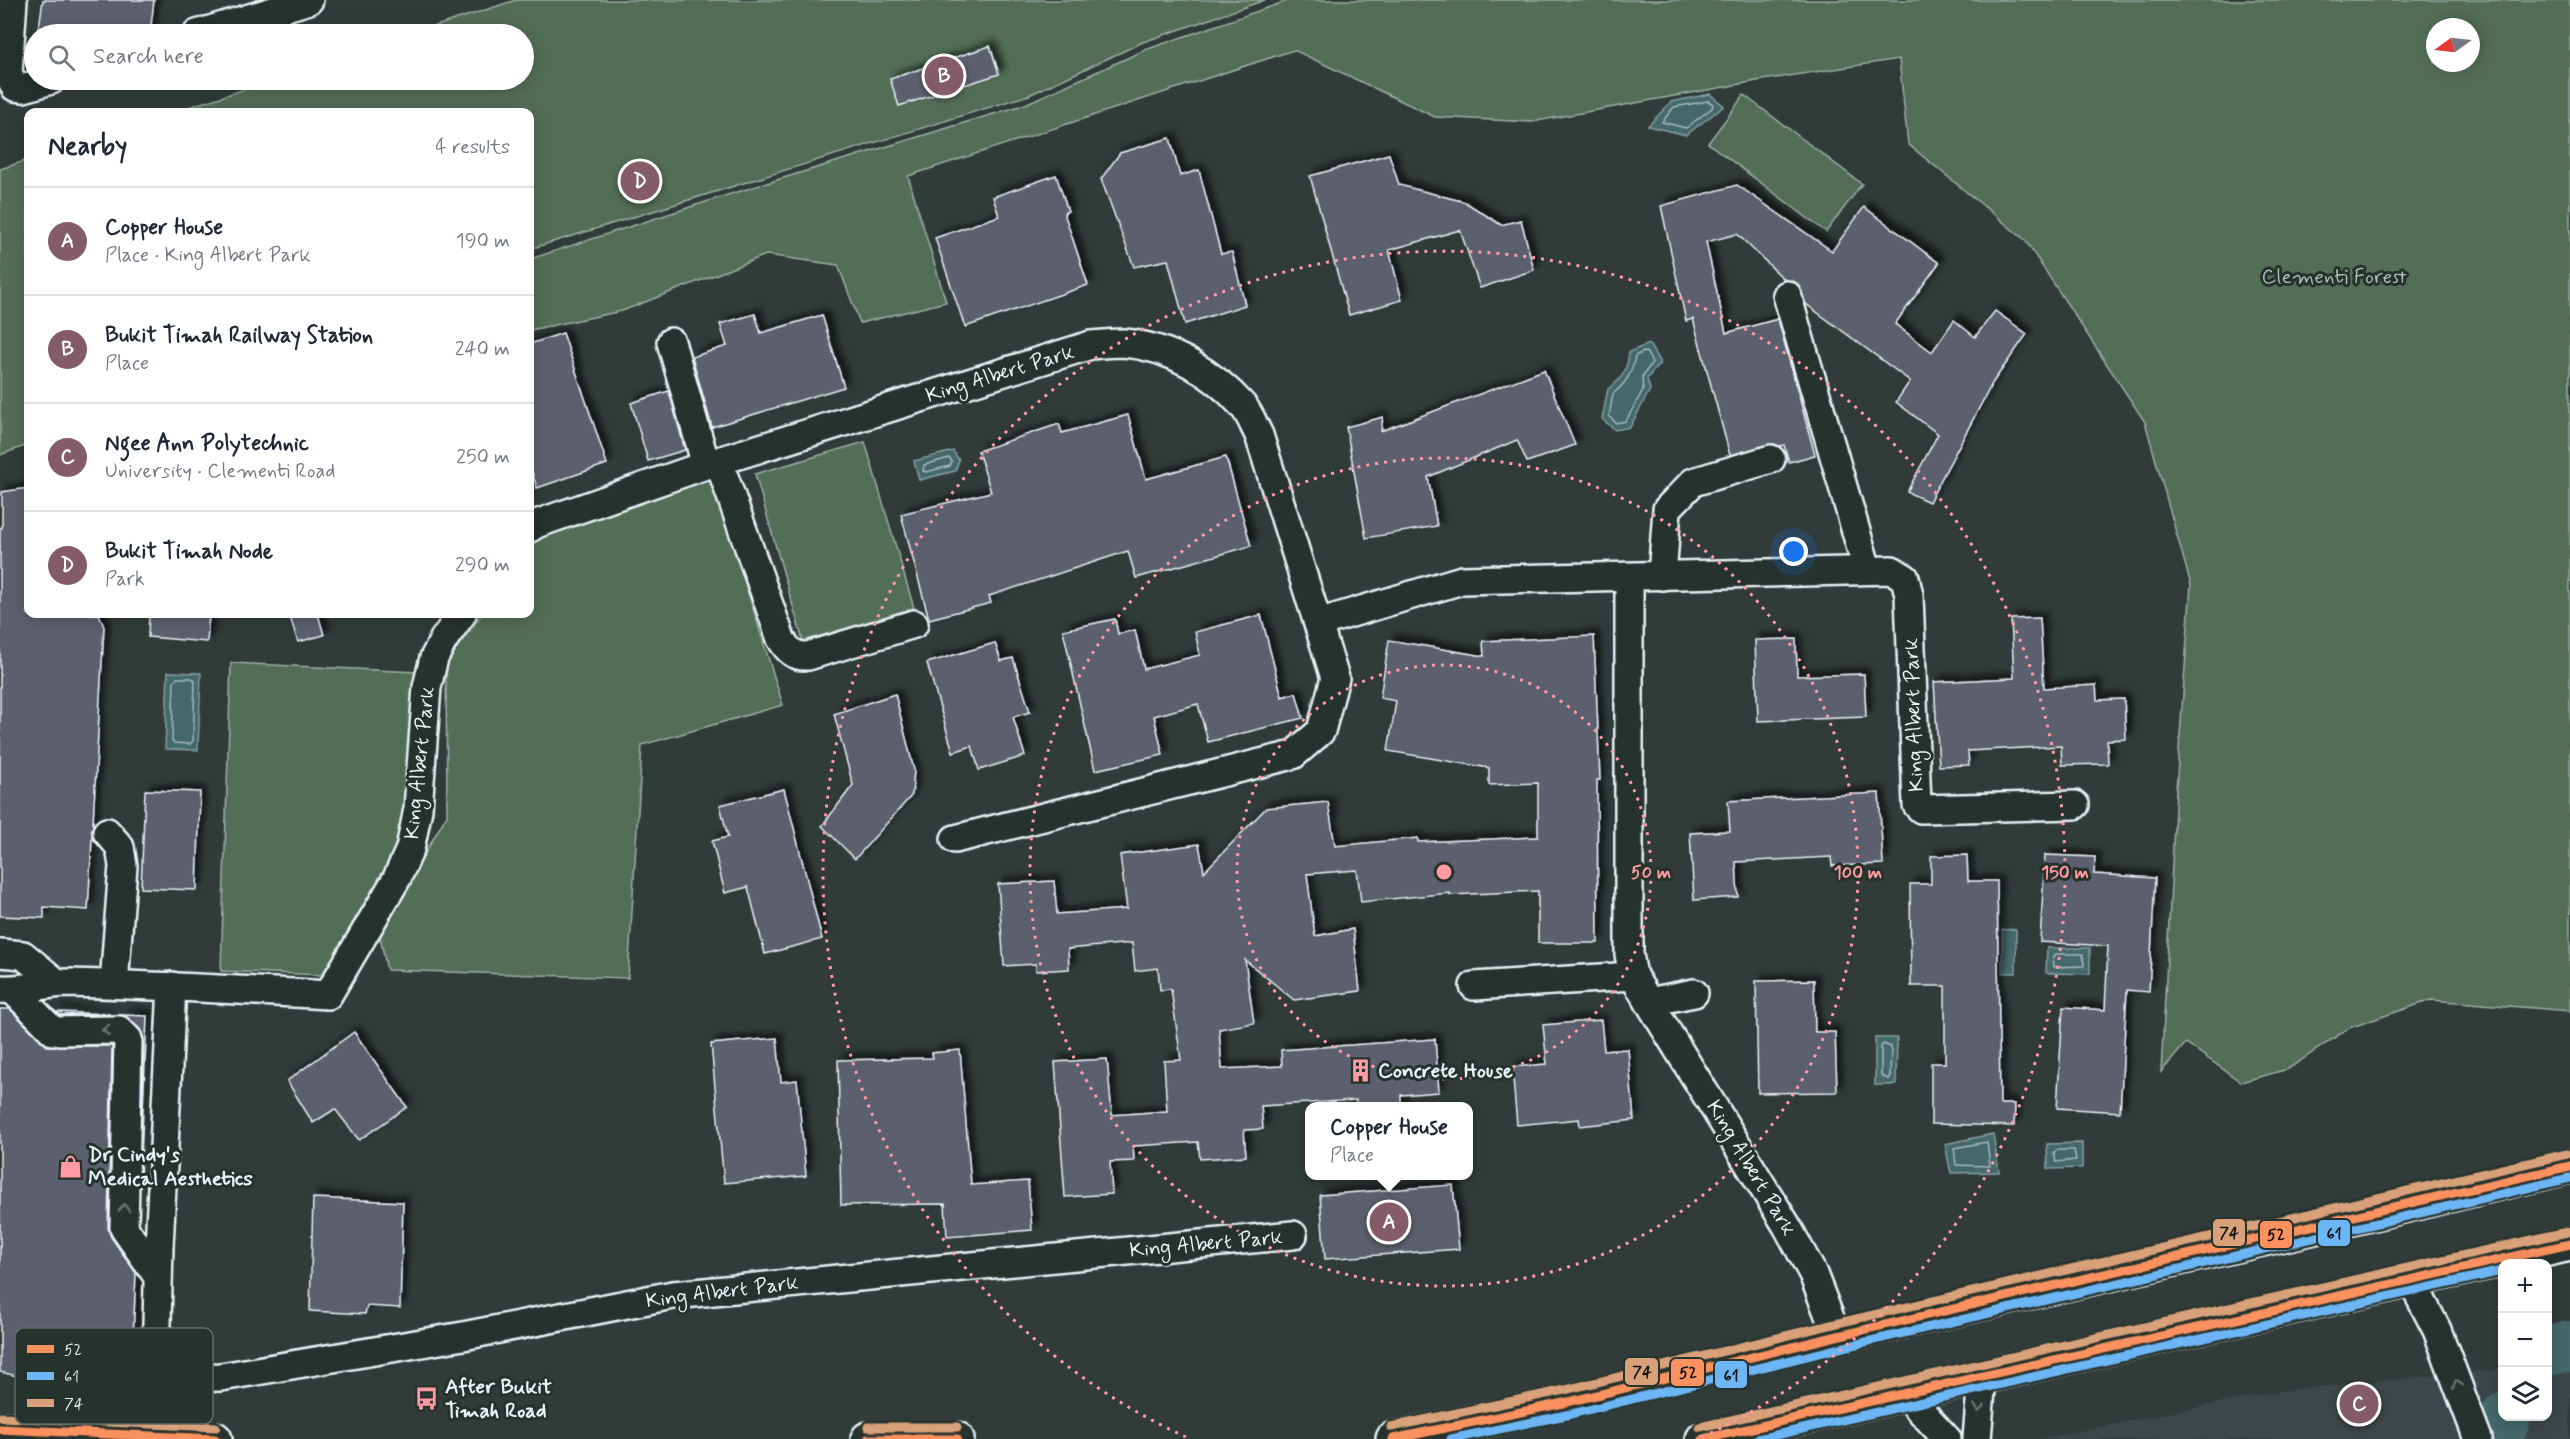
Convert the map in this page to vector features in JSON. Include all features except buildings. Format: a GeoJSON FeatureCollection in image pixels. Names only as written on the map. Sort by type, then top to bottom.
{"type":"FeatureCollection","features":[{"type":"Feature","properties":{"kind":"main road"},"geometry":{"type":"LineString","coordinates":[[1393,1439],[1568,1402],[1837,1336],[2570,1166]]}},
{"type":"Feature","properties":{"kind":"main road"},"geometry":{"type":"LineString","coordinates":[[1703,1439],[2570,1244]]}},
{"type":"Feature","properties":{"kind":"main road"},"geometry":{"type":"LineString","coordinates":[[0,1429],[49,1435],[215,1439]]}},
{"type":"Feature","properties":{"kind":"main road"},"geometry":{"type":"LineString","coordinates":[[868,1439],[957,1439]]}},
{"type":"Feature","properties":{"kind":"street"},"geometry":{"type":"LineString","coordinates":[[14,0],[8,73],[15,87],[24,88]]}},
{"type":"Feature","properties":{"kind":"street"},"geometry":{"type":"LineString","coordinates":[[230,24],[309,0]]}},
{"type":"Feature","properties":{"kind":"street"},"geometry":{"type":"LineString","coordinates":[[1787,294],[1867,569]]}},
{"type":"Feature","properties":{"kind":"street"},"geometry":{"type":"LineString","coordinates":[[671,342],[713,464],[781,639],[792,653],[808,656],[914,624]]}},
{"type":"Feature","properties":{"kind":"street","name":"King Albert Park"},"geometry":{"type":"LineString","coordinates":[[534,525],[713,464],[1091,345],[1122,343],[1149,347],[1182,359],[1205,373],[1245,408],[1259,435],[1335,678],[1322,731],[1293,755],[955,840]]}},
{"type":"Feature","properties":{"kind":"street"},"geometry":{"type":"LineString","coordinates":[[1662,576],[1667,509],[1693,483],[1771,459]]}},
{"type":"Feature","properties":{"kind":"street","name":"King Albert Park"},"geometry":{"type":"LineString","coordinates":[[1318,623],[1462,579],[1892,570],[1905,578],[1910,595],[1917,805],[1921,809],[2075,806]]}},
{"type":"Feature","properties":{"kind":"street","name":"King Albert Park"},"geometry":{"type":"LineString","coordinates":[[1629,577],[1629,954],[1633,976],[1787,1226],[1813,1275],[1837,1336]]}},
{"type":"Feature","properties":{"kind":"street","name":"King Albert Park"},"geometry":{"type":"LineString","coordinates":[[6,989],[57,983],[328,994],[397,878],[410,849],[418,809],[427,687],[434,658],[459,618]]}},
{"type":"Feature","properties":{"kind":"street"},"geometry":{"type":"LineString","coordinates":[[107,832],[120,847],[123,866],[114,984]]}},
{"type":"Feature","properties":{"kind":"street"},"geometry":{"type":"LineString","coordinates":[[0,953],[23,955],[57,983]]}},
{"type":"Feature","properties":{"kind":"street"},"geometry":{"type":"LineString","coordinates":[[1474,986],[1633,976]]}},
{"type":"Feature","properties":{"kind":"street"},"geometry":{"type":"LineString","coordinates":[[157,1328],[172,986]]}},
{"type":"Feature","properties":{"kind":"street"},"geometry":{"type":"LineString","coordinates":[[6,989],[53,1031],[120,1030],[128,1039],[124,1228],[158,1276]]}},
{"type":"Feature","properties":{"kind":"street"},"geometry":{"type":"LineString","coordinates":[[1649,1002],[1694,993]]}},
{"type":"Feature","properties":{"kind":"street","name":"King Albert Park"},"geometry":{"type":"LineString","coordinates":[[213,1377],[463,1336],[673,1295],[1293,1235]]}},
{"type":"Feature","properties":{"kind":"street"},"geometry":{"type":"LineString","coordinates":[[2411,1280],[2437,1330],[2478,1439]]}},
{"type":"Feature","properties":{"kind":"street"},"geometry":{"type":"LineString","coordinates":[[1977,1439],[1982,1378]]}},
{"type":"Feature","properties":{"kind":"street"},"geometry":{"type":"LineString","coordinates":[[1906,1395],[1947,1439]]}},
{"type":"Feature","properties":{"kind":"shaded area"},"geometry":{"type":"Polygon","coordinates":[[[2570,1360],[2570,1439],[2040,1439],[2280,1391],[2498,1369],[2498,1421],[2552,1421],[2552,1363],[2570,1360]]]}},
{"type":"Feature","properties":{"kind":"green space"},"geometry":{"type":"Polygon","coordinates":[[[516,0],[1265,0],[1143,42],[1029,95],[534,248],[534,108],[186,108],[242,90],[534,90],[534,24],[442,24],[516,0]]]}},
{"type":"Feature","properties":{"kind":"green space","name":"Clementi Forest"},"geometry":{"type":"Polygon","coordinates":[[[1290,0],[2570,0],[2570,1011],[2431,1000],[2349,1028],[2288,1069],[2241,1082],[2186,1043],[2161,1072],[2176,790],[2191,585],[2145,422],[2025,240],[1908,144],[1899,59],[1757,81],[1531,122],[1435,117],[1294,50],[908,176],[946,302],[860,323],[838,265],[766,255],[622,311],[534,329],[534,258],[721,197],[1023,105],[1145,50],[1290,0]]]}},
{"type":"Feature","properties":{"kind":"green space"},"geometry":{"type":"Polygon","coordinates":[[[1744,95],[1862,184],[1826,232],[1708,143],[1744,95]]]}},
{"type":"Feature","properties":{"kind":"green space"},"geometry":{"type":"Polygon","coordinates":[[[24,161],[24,446],[0,455],[0,169],[24,161]]]}},
{"type":"Feature","properties":{"kind":"green space"},"geometry":{"type":"Polygon","coordinates":[[[865,442],[914,608],[803,641],[755,474],[865,442]]]}},
{"type":"Feature","properties":{"kind":"green space"},"geometry":{"type":"Polygon","coordinates":[[[711,474],[783,705],[642,745],[628,978],[387,970],[379,932],[447,815],[446,663],[479,618],[534,618],[534,543],[539,535],[711,474]]]}},
{"type":"Feature","properties":{"kind":"green space"},"geometry":{"type":"Polygon","coordinates":[[[231,663],[416,672],[401,844],[324,975],[221,971],[231,663]]]}},
{"type":"Feature","properties":{"kind":"water"},"geometry":{"type":"Polygon","coordinates":[[[1710,94],[1724,106],[1686,135],[1648,126],[1671,102],[1710,94]]]}},
{"type":"Feature","properties":{"kind":"water"},"geometry":{"type":"Polygon","coordinates":[[[1649,344],[1660,363],[1647,379],[1650,390],[1630,427],[1615,430],[1602,419],[1608,389],[1623,374],[1629,352],[1649,344]]]}},
{"type":"Feature","properties":{"kind":"water"},"geometry":{"type":"Polygon","coordinates":[[[953,451],[959,460],[955,471],[919,480],[914,461],[953,451]]]}},
{"type":"Feature","properties":{"kind":"water"},"geometry":{"type":"Polygon","coordinates":[[[168,672],[201,673],[198,750],[165,749],[168,672]]]}},
{"type":"Feature","properties":{"kind":"water"},"geometry":{"type":"Polygon","coordinates":[[[2016,929],[2016,973],[2002,973],[2002,930],[2016,929]]]}},
{"type":"Feature","properties":{"kind":"water"},"geometry":{"type":"Polygon","coordinates":[[[2047,948],[2090,948],[2090,974],[2046,973],[2047,948]]]}},
{"type":"Feature","properties":{"kind":"water"},"geometry":{"type":"Polygon","coordinates":[[[1875,1038],[1897,1038],[1896,1085],[1875,1085],[1875,1038]]]}},
{"type":"Feature","properties":{"kind":"water"},"geometry":{"type":"Polygon","coordinates":[[[1993,1134],[1999,1172],[1951,1173],[1945,1144],[1993,1134]]]}},
{"type":"Feature","properties":{"kind":"water"},"geometry":{"type":"Polygon","coordinates":[[[2082,1143],[2082,1168],[2048,1169],[2047,1144],[2082,1143]]]}},
{"type":"Feature","properties":{"kind":"waterway"},"geometry":{"type":"LineString","coordinates":[[2552,1350],[2570,1346]]}},
{"type":"Feature","properties":{"kind":"transit line","name":"74"},"geometry":{"type":"LineString","coordinates":[[1391,1427],[1565,1390],[1834,1324],[2567,1154]]}},
{"type":"Feature","properties":{"kind":"transit line","name":"52"},"geometry":{"type":"LineString","coordinates":[[1393,1439],[1568,1402],[1837,1336],[2570,1166]]}},
{"type":"Feature","properties":{"kind":"transit line","name":"61"},"geometry":{"type":"LineString","coordinates":[[1451,1439],[1571,1414],[1840,1348],[2570,1178]]}},
{"type":"Feature","properties":{"kind":"transit line","name":"74"},"geometry":{"type":"LineString","coordinates":[[1700,1427],[2567,1232]]}},
{"type":"Feature","properties":{"kind":"transit line","name":"52"},"geometry":{"type":"LineString","coordinates":[[1703,1439],[2570,1244]]}},
{"type":"Feature","properties":{"kind":"transit line","name":"61"},"geometry":{"type":"LineString","coordinates":[[1758,1439],[2498,1272]]}},
{"type":"Feature","properties":{"kind":"transit line","name":"74"},"geometry":{"type":"LineString","coordinates":[[1,1417],[15,1418]]}},
{"type":"Feature","properties":{"kind":"transit line","name":"74"},"geometry":{"type":"LineString","coordinates":[[152,1424],[216,1427]]}},
{"type":"Feature","properties":{"kind":"transit line","name":"74"},"geometry":{"type":"LineString","coordinates":[[868,1427],[957,1427]]}},
{"type":"Feature","properties":{"kind":"transit line","name":"52"},"geometry":{"type":"LineString","coordinates":[[0,1429],[215,1439]]}},
{"type":"Feature","properties":{"kind":"transit line","name":"52"},"geometry":{"type":"LineString","coordinates":[[868,1439],[957,1439]]}},
{"type":"Feature","properties":{"kind":"place","name":"Bukit Timah Railway Station"},"geometry":{"type":"Point","coordinates":[944,76]}},
{"type":"Feature","properties":{"kind":"place","name":"Bukit Timah Node"},"geometry":{"type":"Point","coordinates":[640,181]}},
{"type":"Feature","properties":{"kind":"place","name":"Concrete House"},"geometry":{"type":"Point","coordinates":[1360,1071]}},
{"type":"Feature","properties":{"kind":"place","name":"Dr Cindy's Medical Aesthetics"},"geometry":{"type":"Point","coordinates":[70,1167]}},
{"type":"Feature","properties":{"kind":"place","name":"Copper House"},"geometry":{"type":"Point","coordinates":[1389,1222]}},
{"type":"Feature","properties":{"kind":"place","name":"After Bukit Timah Road"},"geometry":{"type":"Point","coordinates":[427,1399]}},
{"type":"Feature","properties":{"kind":"place","name":"Ngee Ann Polytechnic"},"geometry":{"type":"Point","coordinates":[2359,1404]}}]}
